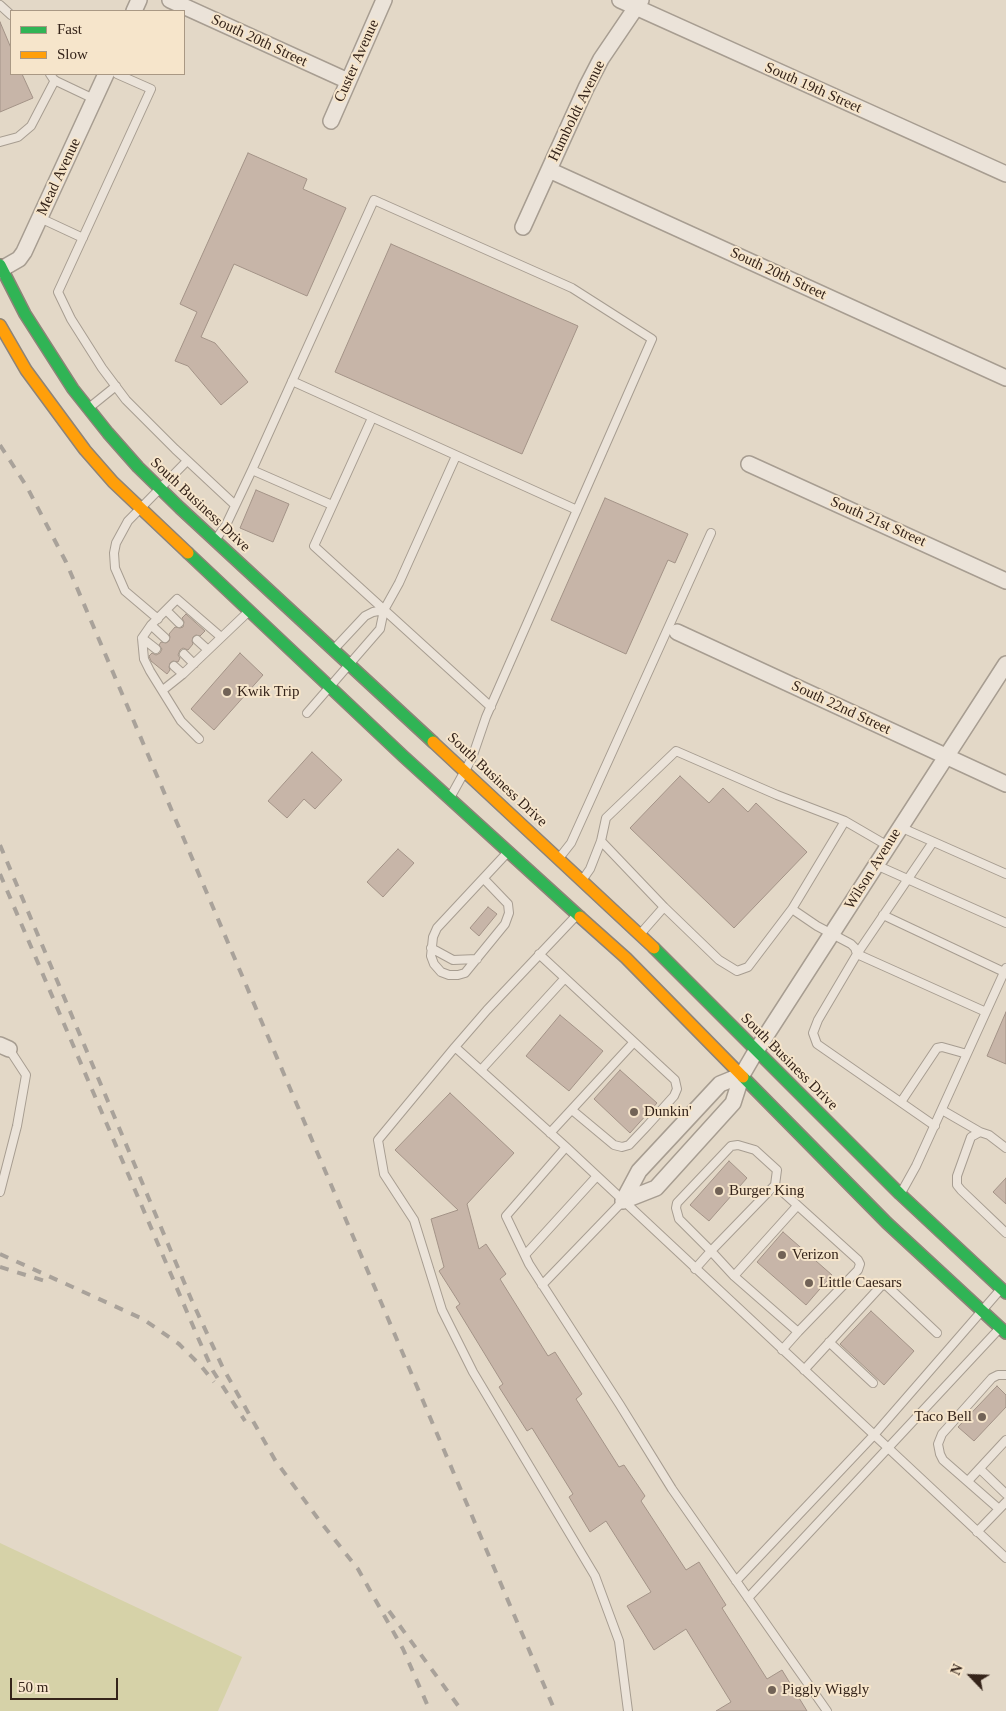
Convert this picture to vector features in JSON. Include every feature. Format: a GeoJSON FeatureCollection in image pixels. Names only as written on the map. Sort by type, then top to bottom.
{"type":"FeatureCollection","features":[{"type":"Feature","properties":{"kind":"main road","name":"South Business Drive"},"geometry":{"type":"LineString","coordinates":[[1,268],[20,305],[72,389],[127,456],[214,540],[640,935],[900,1194],[1004,1291]]}},
{"type":"Feature","properties":{"kind":"main road"},"geometry":{"type":"LineString","coordinates":[[0,325],[32,379],[71,432],[99,467],[140,508],[330,687],[626,958],[887,1223],[982,1311],[1004,1328]]}},
{"type":"Feature","properties":{"kind":"street","name":"South 20th Street"},"geometry":{"type":"LineString","coordinates":[[170,0],[348,81]]}},
{"type":"Feature","properties":{"kind":"street","name":"Custer Avenue"},"geometry":{"type":"LineString","coordinates":[[331,121],[384,0]]}},
{"type":"Feature","properties":{"kind":"street","name":"South 19th Street"},"geometry":{"type":"LineString","coordinates":[[620,0],[639,4],[1006,174]]}},
{"type":"Feature","properties":{"kind":"street","name":"Humboldt Avenue"},"geometry":{"type":"LineString","coordinates":[[523,227],[601,59],[639,4]]}},
{"type":"Feature","properties":{"kind":"street","name":"Mead Avenue"},"geometry":{"type":"LineString","coordinates":[[1,268],[21,257],[106,75]]}},
{"type":"Feature","properties":{"kind":"street","name":"South 20th Street"},"geometry":{"type":"LineString","coordinates":[[549,170],[1006,378]]}},
{"type":"Feature","properties":{"kind":"street","name":"South 21st Street"},"geometry":{"type":"LineString","coordinates":[[749,464],[1006,581]]}},
{"type":"Feature","properties":{"kind":"street","name":"South 22nd Street"},"geometry":{"type":"LineString","coordinates":[[677,632],[1006,784]]}},
{"type":"Feature","properties":{"kind":"street","name":"Wilson Avenue"},"geometry":{"type":"LineString","coordinates":[[623,1202],[656,1188],[733,1102],[742,1076],[756,1051],[1006,664]]}},
{"type":"Feature","properties":{"kind":"street"},"geometry":{"type":"LineString","coordinates":[[623,1202],[639,1171],[720,1084],[742,1076]]}},
{"type":"Feature","properties":{"kind":"lane"},"geometry":{"type":"LineString","coordinates":[[0,5],[10,14]]}},
{"type":"Feature","properties":{"kind":"lane"},"geometry":{"type":"LineString","coordinates":[[119,75],[151,89],[58,292],[71,319],[102,368],[116,386],[148,423],[235,504]]}},
{"type":"Feature","properties":{"kind":"lane"},"geometry":{"type":"LineString","coordinates":[[0,142],[18,137],[31,126],[52,77],[94,99]]}},
{"type":"Feature","properties":{"kind":"lane"},"geometry":{"type":"LineString","coordinates":[[214,540],[226,525],[252,470],[374,200],[562,284],[594,301],[652,340],[490,708],[465,772],[450,798]]}},
{"type":"Feature","properties":{"kind":"lane"},"geometry":{"type":"LineString","coordinates":[[40,218],[83,238]]}},
{"type":"Feature","properties":{"kind":"lane"},"geometry":{"type":"LineString","coordinates":[[292,382],[577,510]]}},
{"type":"Feature","properties":{"kind":"lane"},"geometry":{"type":"LineString","coordinates":[[88,409],[116,386]]}},
{"type":"Feature","properties":{"kind":"lane"},"geometry":{"type":"LineString","coordinates":[[372,418],[314,546],[490,708]]}},
{"type":"Feature","properties":{"kind":"lane"},"geometry":{"type":"LineString","coordinates":[[307,713],[380,629],[384,619],[384,610],[399,583],[456,456]]}},
{"type":"Feature","properties":{"kind":"lane"},"geometry":{"type":"LineString","coordinates":[[158,619],[125,591],[115,568],[114,553],[116,542],[128,520],[187,461]]}},
{"type":"Feature","properties":{"kind":"lane"},"geometry":{"type":"LineString","coordinates":[[252,470],[332,505]]}},
{"type":"Feature","properties":{"kind":"lane"},"geometry":{"type":"LineString","coordinates":[[559,858],[571,843],[711,533]]}},
{"type":"Feature","properties":{"kind":"lane"},"geometry":{"type":"LineString","coordinates":[[199,739],[181,721],[144,659],[142,638],[151,625],[177,599],[221,637]]}},
{"type":"Feature","properties":{"kind":"lane"},"geometry":{"type":"LineString","coordinates":[[166,610],[179,622]]}},
{"type":"Feature","properties":{"kind":"lane"},"geometry":{"type":"LineString","coordinates":[[163,690],[194,664],[249,610]]}},
{"type":"Feature","properties":{"kind":"lane"},"geometry":{"type":"LineString","coordinates":[[334,650],[365,616],[384,610]]}},
{"type":"Feature","properties":{"kind":"lane"},"geometry":{"type":"LineString","coordinates":[[151,625],[165,638]]}},
{"type":"Feature","properties":{"kind":"lane"},"geometry":{"type":"LineString","coordinates":[[142,638],[156,649]]}},
{"type":"Feature","properties":{"kind":"lane"},"geometry":{"type":"LineString","coordinates":[[197,640],[208,650]]}},
{"type":"Feature","properties":{"kind":"lane"},"geometry":{"type":"LineString","coordinates":[[184,654],[194,664]]}},
{"type":"Feature","properties":{"kind":"lane"},"geometry":{"type":"LineString","coordinates":[[174,666],[183,674]]}},
{"type":"Feature","properties":{"kind":"lane"},"geometry":{"type":"LineString","coordinates":[[582,880],[590,868],[601,841],[606,818],[676,751],[777,795],[845,821],[888,846]]}},
{"type":"Feature","properties":{"kind":"lane"},"geometry":{"type":"LineString","coordinates":[[601,841],[664,907],[719,960],[737,971],[748,968],[792,909],[845,821]]}},
{"type":"Feature","properties":{"kind":"lane"},"geometry":{"type":"LineString","coordinates":[[900,827],[1006,874]]}},
{"type":"Feature","properties":{"kind":"lane"},"geometry":{"type":"LineString","coordinates":[[933,842],[857,954],[818,1020],[813,1033],[817,1044],[934,1126]]}},
{"type":"Feature","properties":{"kind":"lane"},"geometry":{"type":"LineString","coordinates":[[484,879],[508,904],[509,914],[505,924],[465,973],[449,975],[441,972],[434,964],[431,956],[433,937],[437,928],[509,852]]}},
{"type":"Feature","properties":{"kind":"lane"},"geometry":{"type":"LineString","coordinates":[[876,864],[1006,923]]}},
{"type":"Feature","properties":{"kind":"lane"},"geometry":{"type":"LineString","coordinates":[[640,935],[664,907]]}},
{"type":"Feature","properties":{"kind":"lane"},"geometry":{"type":"LineString","coordinates":[[792,909],[817,926],[850,944],[855,948],[857,954],[986,1012]]}},
{"type":"Feature","properties":{"kind":"lane"},"geometry":{"type":"LineString","coordinates":[[578,913],[456,1047],[378,1140],[384,1174],[414,1220],[442,1310],[473,1372],[595,1576],[619,1641],[628,1711]]}},
{"type":"Feature","properties":{"kind":"lane"},"geometry":{"type":"LineString","coordinates":[[883,915],[1005,970],[910,1179],[900,1194]]}},
{"type":"Feature","properties":{"kind":"lane"},"geometry":{"type":"LineString","coordinates":[[432,948],[453,960],[477,959]]}},
{"type":"Feature","properties":{"kind":"lane"},"geometry":{"type":"LineString","coordinates":[[539,954],[675,1080],[677,1089],[674,1096],[629,1145],[622,1147],[614,1145],[572,1110]]}},
{"type":"Feature","properties":{"kind":"lane"},"geometry":{"type":"LineString","coordinates":[[480,1070],[565,978]]}},
{"type":"Feature","properties":{"kind":"lane"},"geometry":{"type":"LineString","coordinates":[[550,1133],[634,1042]]}},
{"type":"Feature","properties":{"kind":"lane"},"geometry":{"type":"LineString","coordinates":[[0,1192],[17,1126],[26,1075],[5,1047]]}},
{"type":"Feature","properties":{"kind":"lane"},"geometry":{"type":"LineString","coordinates":[[456,1047],[1005,1556]]}},
{"type":"Feature","properties":{"kind":"lane"},"geometry":{"type":"LineString","coordinates":[[901,1102],[937,1048],[942,1047],[967,1054]]}},
{"type":"Feature","properties":{"kind":"lane"},"geometry":{"type":"LineString","coordinates":[[942,1110],[980,1132],[989,1135],[1006,1148]]}},
{"type":"Feature","properties":{"kind":"lane"},"geometry":{"type":"LineString","coordinates":[[980,1132],[971,1138],[957,1176],[957,1185],[1006,1233]]}},
{"type":"Feature","properties":{"kind":"lane"},"geometry":{"type":"LineString","coordinates":[[695,1268],[711,1251],[775,1185],[776,1170],[755,1150],[738,1145],[731,1146],[677,1203],[676,1208],[679,1219],[711,1251],[734,1276],[798,1332]]}},
{"type":"Feature","properties":{"kind":"lane"},"geometry":{"type":"LineString","coordinates":[[566,1147],[506,1216],[542,1285],[672,1489],[827,1711]]}},
{"type":"Feature","properties":{"kind":"lane"},"geometry":{"type":"LineString","coordinates":[[525,1255],[597,1176]]}},
{"type":"Feature","properties":{"kind":"lane"},"geometry":{"type":"LineString","coordinates":[[775,1185],[858,1260],[860,1264],[858,1270],[782,1350]]}},
{"type":"Feature","properties":{"kind":"lane"},"geometry":{"type":"LineString","coordinates":[[542,1285],[623,1202]]}},
{"type":"Feature","properties":{"kind":"lane"},"geometry":{"type":"LineString","coordinates":[[734,1276],[797,1206]]}},
{"type":"Feature","properties":{"kind":"lane"},"geometry":{"type":"LineString","coordinates":[[804,1370],[876,1289],[881,1286],[886,1285],[937,1333]]}},
{"type":"Feature","properties":{"kind":"lane"},"geometry":{"type":"LineString","coordinates":[[736,1581],[874,1435],[982,1311],[1004,1291]]}},
{"type":"Feature","properties":{"kind":"lane"},"geometry":{"type":"LineString","coordinates":[[748,1598],[888,1448],[1004,1328]]}},
{"type":"Feature","properties":{"kind":"lane"},"geometry":{"type":"LineString","coordinates":[[829,1342],[873,1383]]}},
{"type":"Feature","properties":{"kind":"lane"},"geometry":{"type":"LineString","coordinates":[[999,1509],[943,1460],[938,1444],[942,1434],[992,1378],[998,1375],[1006,1375]]}},
{"type":"Feature","properties":{"kind":"lane"},"geometry":{"type":"LineString","coordinates":[[968,1481],[1006,1440]]}},
{"type":"Feature","properties":{"kind":"lane"},"geometry":{"type":"LineString","coordinates":[[980,1469],[1006,1494]]}},
{"type":"Feature","properties":{"kind":"lane"},"geometry":{"type":"LineString","coordinates":[[977,1532],[1006,1502]]}},
{"type":"Feature","properties":{"kind":"shaded area"},"geometry":{"type":"Polygon","coordinates":[[[0,1543],[242,1657],[218,1711],[0,1711],[0,1543]]]}},
{"type":"Feature","properties":{"kind":"building"},"geometry":{"type":"Polygon","coordinates":[[[0,22],[10,46],[10,75],[22,75],[33,98],[0,112],[0,22]]]}},
{"type":"Feature","properties":{"kind":"building"},"geometry":{"type":"Polygon","coordinates":[[[248,153],[307,179],[303,189],[346,208],[307,296],[234,264],[201,337],[215,343],[248,382],[221,405],[188,366],[175,361],[197,312],[180,304],[248,153]]]}},
{"type":"Feature","properties":{"kind":"building"},"geometry":{"type":"Polygon","coordinates":[[[391,244],[578,326],[522,454],[335,372],[391,244]]]}},
{"type":"Feature","properties":{"kind":"building"},"geometry":{"type":"Polygon","coordinates":[[[256,490],[289,504],[273,542],[240,528],[256,490]]]}},
{"type":"Feature","properties":{"kind":"building"},"geometry":{"type":"Polygon","coordinates":[[[605,498],[688,534],[675,563],[668,560],[626,654],[551,620],[605,498]]]}},
{"type":"Feature","properties":{"kind":"building"},"geometry":{"type":"Polygon","coordinates":[[[186,614],[205,631],[200,636],[196,635],[193,637],[193,644],[188,650],[183,648],[180,650],[178,662],[173,661],[170,663],[170,670],[167,674],[151,661],[149,656],[152,653],[156,655],[160,653],[162,649],[159,645],[161,642],[166,643],[169,641],[169,634],[175,627],[183,627],[184,622],[182,618],[186,614]]]}},
{"type":"Feature","properties":{"kind":"building","name":"Kwik Trip"},"geometry":{"type":"Polygon","coordinates":[[[240,653],[263,675],[214,730],[191,709],[240,653]]]}},
{"type":"Feature","properties":{"kind":"building"},"geometry":{"type":"Polygon","coordinates":[[[312,752],[342,780],[315,809],[304,799],[287,818],[268,801],[312,752]]]}},
{"type":"Feature","properties":{"kind":"building"},"geometry":{"type":"Polygon","coordinates":[[[680,776],[709,803],[723,788],[748,812],[756,803],[807,852],[734,928],[630,828],[680,776]]]}},
{"type":"Feature","properties":{"kind":"building"},"geometry":{"type":"Polygon","coordinates":[[[398,849],[414,863],[383,897],[367,882],[398,849]]]}},
{"type":"Feature","properties":{"kind":"building"},"geometry":{"type":"Polygon","coordinates":[[[488,907],[497,914],[479,936],[470,928],[488,907]]]}},
{"type":"Feature","properties":{"kind":"building"},"geometry":{"type":"Polygon","coordinates":[[[1006,1012],[1006,1064],[987,1056],[1006,1012]]]}},
{"type":"Feature","properties":{"kind":"building"},"geometry":{"type":"Polygon","coordinates":[[[560,1015],[603,1051],[569,1091],[526,1056],[560,1015]]]}},
{"type":"Feature","properties":{"kind":"building"},"geometry":{"type":"Polygon","coordinates":[[[620,1070],[657,1103],[630,1133],[594,1099],[620,1070]]]}},
{"type":"Feature","properties":{"kind":"building"},"geometry":{"type":"Polygon","coordinates":[[[450,1093],[514,1153],[467,1204],[479,1249],[486,1244],[506,1274],[500,1279],[548,1356],[555,1352],[582,1394],[576,1399],[619,1467],[624,1465],[645,1496],[641,1501],[686,1570],[699,1562],[726,1605],[722,1608],[767,1679],[782,1670],[807,1711],[716,1711],[731,1702],[686,1629],[654,1650],[627,1606],[651,1592],[606,1521],[590,1532],[569,1497],[573,1494],[532,1428],[527,1431],[499,1387],[503,1384],[456,1307],[460,1304],[439,1271],[444,1267],[431,1219],[458,1210],[395,1150],[450,1093]]]}},
{"type":"Feature","properties":{"kind":"building","name":"Burger King"},"geometry":{"type":"Polygon","coordinates":[[[729,1161],[747,1178],[709,1221],[690,1205],[729,1161]]]}},
{"type":"Feature","properties":{"kind":"building"},"geometry":{"type":"Polygon","coordinates":[[[1006,1178],[1006,1204],[993,1192],[1006,1178]]]}},
{"type":"Feature","properties":{"kind":"building"},"geometry":{"type":"Polygon","coordinates":[[[783,1232],[832,1275],[806,1305],[757,1262],[783,1232]]]}},
{"type":"Feature","properties":{"kind":"building"},"geometry":{"type":"Polygon","coordinates":[[[871,1311],[914,1351],[884,1385],[840,1344],[871,1311]]]}},
{"type":"Feature","properties":{"kind":"building","name":"Taco Bell"},"geometry":{"type":"Polygon","coordinates":[[[997,1386],[1006,1395],[1006,1407],[974,1441],[958,1427],[997,1386]]]}},
{"type":"Feature","properties":{"kind":"railway"},"geometry":{"type":"LineString","coordinates":[[0,445],[27,487],[66,562],[555,1711]]}},
{"type":"Feature","properties":{"kind":"railway"},"geometry":{"type":"LineString","coordinates":[[0,845],[192,1301],[223,1368],[275,1460],[358,1569],[403,1649],[430,1711]]}},
{"type":"Feature","properties":{"kind":"railway"},"geometry":{"type":"LineString","coordinates":[[0,874],[199,1340],[213,1371],[245,1421]]}},
{"type":"Feature","properties":{"kind":"railway"},"geometry":{"type":"LineString","coordinates":[[0,1254],[143,1319],[179,1344],[214,1382]]}},
{"type":"Feature","properties":{"kind":"railway"},"geometry":{"type":"LineString","coordinates":[[0,1267],[45,1281]]}},
{"type":"Feature","properties":{"kind":"railway"},"geometry":{"type":"LineString","coordinates":[[389,1611],[462,1711]]}},
{"type":"Feature","properties":{"kind":"traffic: fast"},"geometry":{"type":"LineString","coordinates":[[0,265],[25,314],[73,389],[138,467],[433,742]]}},
{"type":"Feature","properties":{"kind":"traffic: fast"},"geometry":{"type":"LineString","coordinates":[[188,553],[403,756],[580,917]]}},
{"type":"Feature","properties":{"kind":"traffic: fast"},"geometry":{"type":"LineString","coordinates":[[654,948],[900,1194],[1006,1293]]}},
{"type":"Feature","properties":{"kind":"traffic: fast"},"geometry":{"type":"LineString","coordinates":[[743,1077],[887,1223],[1006,1333]]}},
{"type":"Feature","properties":{"kind":"traffic: slow"},"geometry":{"type":"LineString","coordinates":[[0,325],[26,370],[85,450],[113,482],[188,553]]}},
{"type":"Feature","properties":{"kind":"traffic: slow"},"geometry":{"type":"LineString","coordinates":[[433,742],[654,948]]}},
{"type":"Feature","properties":{"kind":"traffic: slow"},"geometry":{"type":"LineString","coordinates":[[580,917],[626,958],[743,1077]]}},
{"type":"Feature","properties":{"kind":"place","name":"Kwik Trip"},"geometry":{"type":"Point","coordinates":[227,692]}},
{"type":"Feature","properties":{"kind":"place","name":"Dunkin'"},"geometry":{"type":"Point","coordinates":[634,1112]}},
{"type":"Feature","properties":{"kind":"place","name":"Burger King"},"geometry":{"type":"Point","coordinates":[719,1191]}},
{"type":"Feature","properties":{"kind":"place","name":"Verizon"},"geometry":{"type":"Point","coordinates":[782,1255]}},
{"type":"Feature","properties":{"kind":"place","name":"Little Caesars"},"geometry":{"type":"Point","coordinates":[809,1283]}},
{"type":"Feature","properties":{"kind":"place","name":"Taco Bell"},"geometry":{"type":"Point","coordinates":[982,1417]}},
{"type":"Feature","properties":{"kind":"place","name":"Piggly Wiggly"},"geometry":{"type":"Point","coordinates":[772,1690]}}]}
